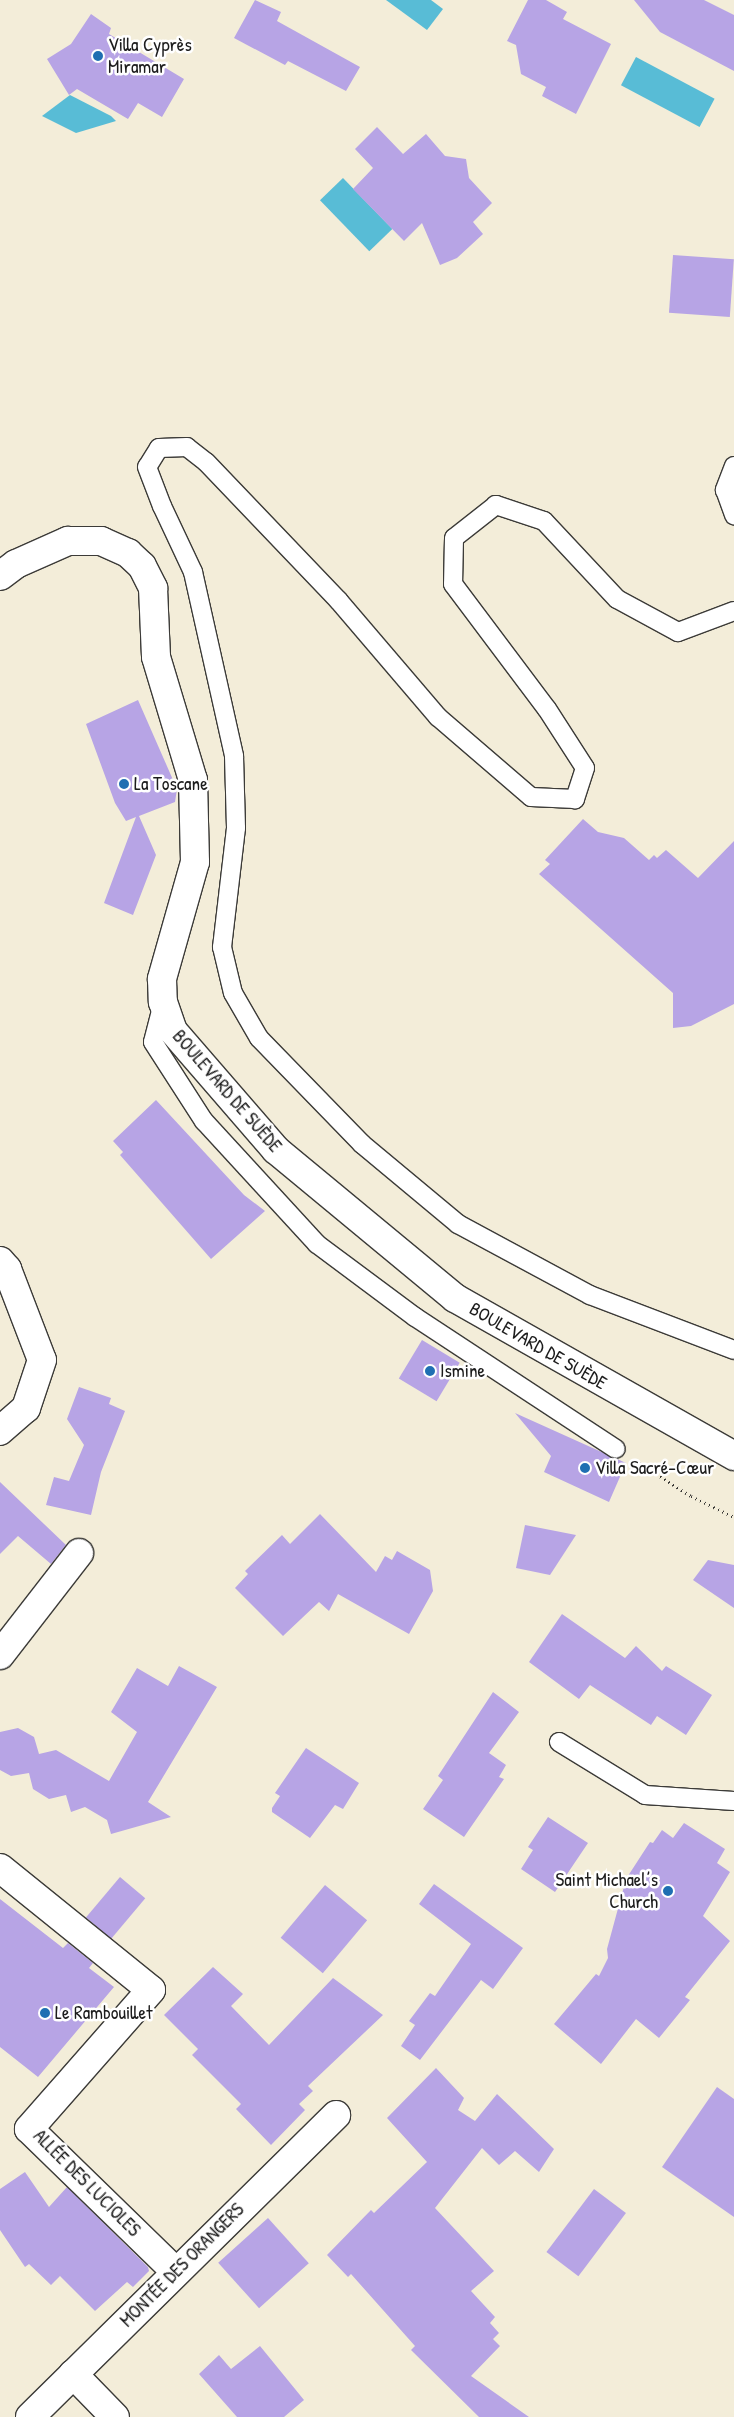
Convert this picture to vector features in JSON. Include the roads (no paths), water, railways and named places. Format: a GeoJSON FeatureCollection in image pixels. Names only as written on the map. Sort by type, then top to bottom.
{"type":"FeatureCollection","features":[{"type":"Feature","properties":{"kind":"street","name":"BOULEVARD DE SUÈDE"},"geometry":{"type":"LineString","coordinates":[[0,576],[16,564],[68,541],[100,541],[128,553],[142,566],[153,588],[156,657],[193,780],[195,862],[162,979],[163,1002],[173,1032],[276,1150],[455,1298],[734,1456]]}},
{"type":"Feature","properties":{"kind":"street"},"geometry":{"type":"LineString","coordinates":[[0,1261],[7,1268],[42,1360],[26,1408],[0,1431]]}},
{"type":"Feature","properties":{"kind":"street"},"geometry":{"type":"LineString","coordinates":[[0,1655],[79,1553]]}},
{"type":"Feature","properties":{"kind":"street","name":"ALLÉE DES LUCIOLES"},"geometry":{"type":"LineString","coordinates":[[0,1868],[151,1990],[29,2129],[175,2271]]}},
{"type":"Feature","properties":{"kind":"street","name":"MONTÉE DES ORANGERS"},"geometry":{"type":"LineString","coordinates":[[30,2417],[175,2271],[336,2115]]}},
{"type":"Feature","properties":{"kind":"street"},"geometry":{"type":"LineString","coordinates":[[73,2374],[116,2417]]}},
{"type":"Feature","properties":{"kind":"lane"},"geometry":{"type":"LineString","coordinates":[[734,611],[678,632],[617,599],[544,521],[496,505],[454,538],[453,584],[546,709],[585,768],[575,799],[531,797],[438,717],[339,602],[206,462],[187,447],[159,448],[147,467],[162,506],[193,572],[234,756],[236,828],[222,948],[233,993],[260,1038],[362,1144],[458,1224],[590,1295],[734,1350]]}},
{"type":"Feature","properties":{"kind":"lane"},"geometry":{"type":"LineString","coordinates":[[734,466],[725,490],[734,515]]}},
{"type":"Feature","properties":{"kind":"lane"},"geometry":{"type":"LineString","coordinates":[[163,1002],[153,1042],[204,1121],[317,1244],[415,1317],[616,1449]]}},
{"type":"Feature","properties":{"kind":"lane"},"geometry":{"type":"LineString","coordinates":[[559,1742],[645,1795],[734,1801]]}},
{"type":"Feature","properties":{"kind":"water"},"geometry":{"type":"Polygon","coordinates":[[[386,0],[431,0],[443,9],[427,30],[386,0]]]}},
{"type":"Feature","properties":{"kind":"water"},"geometry":{"type":"Polygon","coordinates":[[[636,57],[715,99],[700,127],[621,85],[636,57]]]}},
{"type":"Feature","properties":{"kind":"water"},"geometry":{"type":"Polygon","coordinates":[[[70,95],[111,116],[116,121],[76,133],[42,116],[70,95]]]}},
{"type":"Feature","properties":{"kind":"water"},"geometry":{"type":"Polygon","coordinates":[[[343,178],[392,229],[369,251],[320,200],[343,178]]]}},
{"type":"Feature","properties":{"kind":"place","name":"Villa Cyprès Miramar"},"geometry":{"type":"Point","coordinates":[98,56]}},
{"type":"Feature","properties":{"kind":"place","name":"La Toscane"},"geometry":{"type":"Point","coordinates":[124,784]}},
{"type":"Feature","properties":{"kind":"place","name":"Ismine"},"geometry":{"type":"Point","coordinates":[430,1371]}},
{"type":"Feature","properties":{"kind":"place","name":"Villa Sacré-Cœur"},"geometry":{"type":"Point","coordinates":[585,1468]}},
{"type":"Feature","properties":{"kind":"place","name":"Saint Michael’s Church"},"geometry":{"type":"Point","coordinates":[668,1891]}},
{"type":"Feature","properties":{"kind":"place","name":"Le Rambouillet"},"geometry":{"type":"Point","coordinates":[45,2013]}}]}
